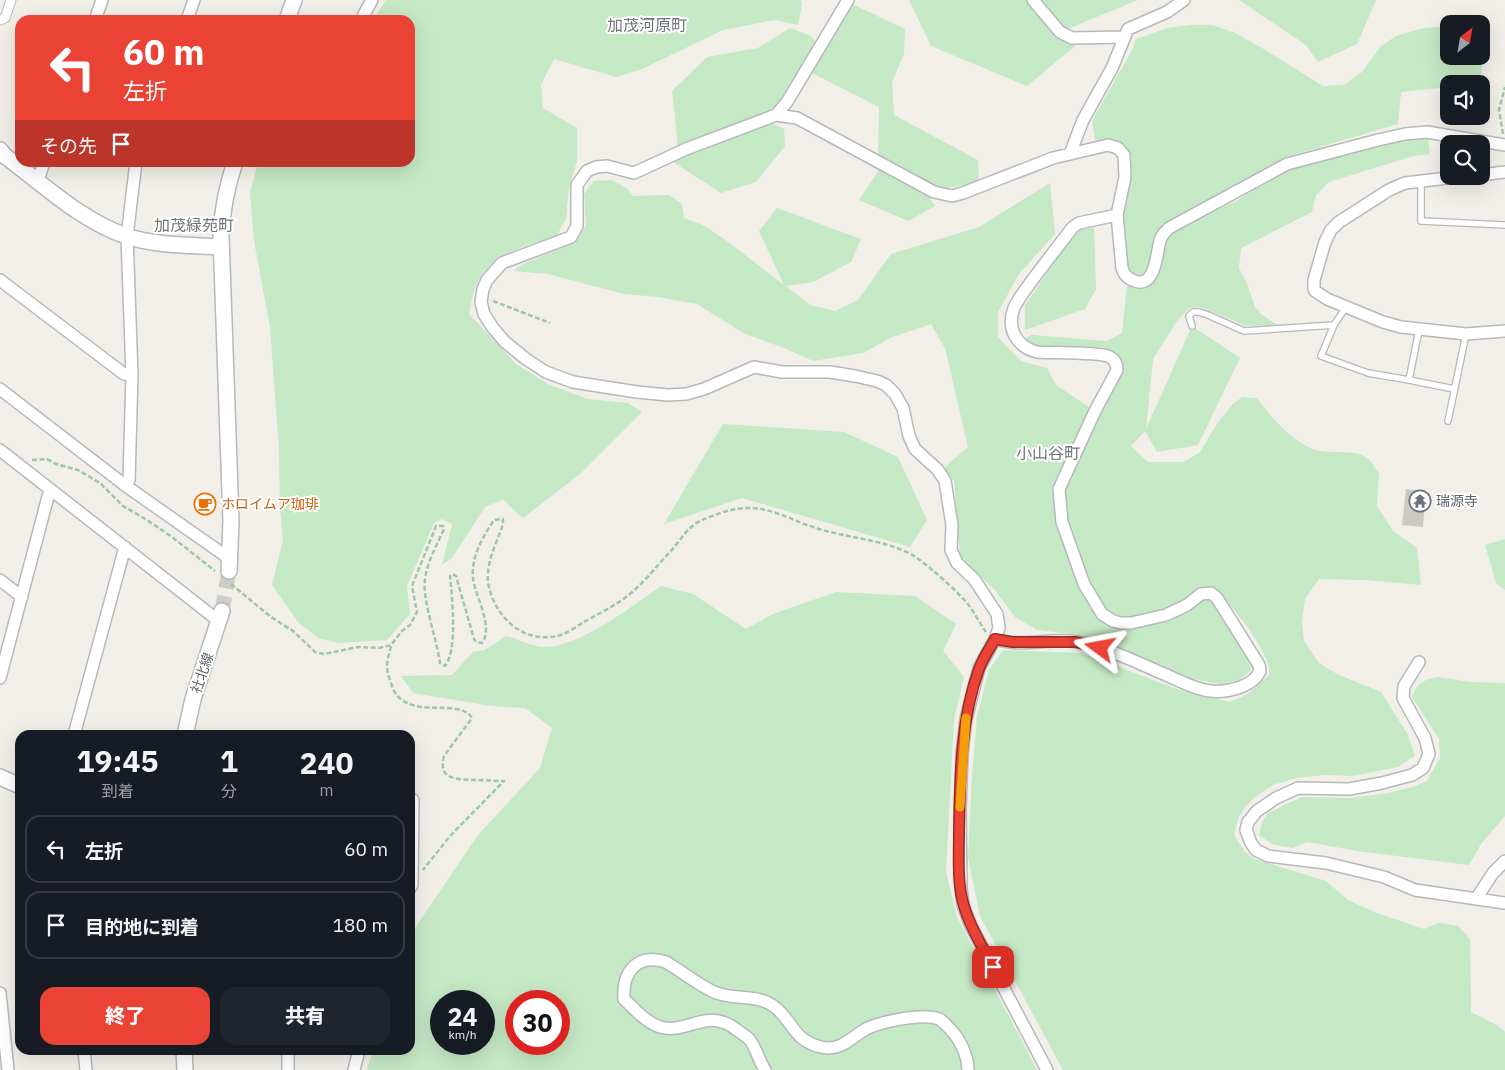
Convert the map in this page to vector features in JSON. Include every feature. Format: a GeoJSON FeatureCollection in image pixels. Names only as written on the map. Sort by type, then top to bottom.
{"type":"FeatureCollection","features":[{"type":"Feature","properties":{"kind":"street"},"geometry":{"type":"LineString","coordinates":[[0,20],[5,18],[11,0]]}},
{"type":"Feature","properties":{"kind":"street"},"geometry":{"type":"LineString","coordinates":[[97,15],[102,0]]}},
{"type":"Feature","properties":{"kind":"street"},"geometry":{"type":"LineString","coordinates":[[189,15],[194,0]]}},
{"type":"Feature","properties":{"kind":"street"},"geometry":{"type":"LineString","coordinates":[[289,15],[294,0]]}},
{"type":"Feature","properties":{"kind":"street"},"geometry":{"type":"LineString","coordinates":[[364,15],[372,0]]}},
{"type":"Feature","properties":{"kind":"street"},"geometry":{"type":"LineString","coordinates":[[776,115],[787,102],[848,0]]}},
{"type":"Feature","properties":{"kind":"street"},"geometry":{"type":"LineString","coordinates":[[1032,0],[1060,32],[1072,38],[1123,37]]}},
{"type":"Feature","properties":{"kind":"street"},"geometry":{"type":"LineString","coordinates":[[1070,154],[1083,120],[1112,68],[1128,28],[1167,12],[1184,0]]}},
{"type":"Feature","properties":{"kind":"street"},"geometry":{"type":"LineString","coordinates":[[1047,1070],[971,926],[963,905],[962,896],[959,853],[966,719],[979,668],[999,628],[997,614],[974,579],[957,564],[952,550],[952,525],[945,482],[938,470],[915,449],[909,436],[903,408],[895,394],[886,385],[877,381],[830,372],[782,372],[754,367],[704,389],[686,394],[668,395],[638,392],[573,382],[546,372],[505,342],[484,314],[481,302],[483,289],[491,274],[502,262],[571,237],[577,226],[577,185],[587,171],[596,167],[607,166],[634,173],[686,149],[776,115],[797,118],[934,192],[952,196],[1053,158],[1108,145],[1118,148],[1124,155],[1125,177],[1118,215],[1124,274],[1134,281],[1145,281],[1154,268],[1160,240],[1169,228],[1287,164],[1405,134],[1426,132],[1505,145]]}},
{"type":"Feature","properties":{"kind":"street"},"geometry":{"type":"LineString","coordinates":[[0,150],[15,163]]}},
{"type":"Feature","properties":{"kind":"street"},"geometry":{"type":"LineString","coordinates":[[20,167],[94,222],[126,236],[158,242],[222,247]]}},
{"type":"Feature","properties":{"kind":"street"},"geometry":{"type":"LineString","coordinates":[[38,180],[42,167]]}},
{"type":"Feature","properties":{"kind":"street"},"geometry":{"type":"LineString","coordinates":[[126,486],[129,480],[132,376],[126,236],[135,167]]}},
{"type":"Feature","properties":{"kind":"street"},"geometry":{"type":"LineString","coordinates":[[225,571],[231,521],[222,213],[233,167]]}},
{"type":"Feature","properties":{"kind":"street"},"geometry":{"type":"LineString","coordinates":[[1490,174],[1505,172]]}},
{"type":"Feature","properties":{"kind":"street"},"geometry":{"type":"LineString","coordinates":[[1440,179],[1405,183],[1389,190],[1339,222],[1329,232],[1314,280],[1315,291],[1327,299],[1384,322],[1419,330],[1466,334],[1505,331]]}},
{"type":"Feature","properties":{"kind":"street"},"geometry":{"type":"LineString","coordinates":[[995,639],[1012,642],[1053,641],[1084,644],[1120,655],[1182,682],[1210,691],[1230,690],[1253,681],[1260,671],[1259,665],[1217,598],[1211,593],[1201,594],[1187,606],[1149,620],[1121,623],[1106,618],[1084,584],[1062,522],[1059,489],[1095,411],[1117,370],[1117,366],[1113,360],[1103,354],[1037,352],[1029,350],[1017,342],[1013,335],[1012,318],[1014,308],[1024,292],[1074,227],[1079,223],[1118,215]]}},
{"type":"Feature","properties":{"kind":"street"},"geometry":{"type":"LineString","coordinates":[[0,280],[124,374],[132,376]]}},
{"type":"Feature","properties":{"kind":"street"},"geometry":{"type":"LineString","coordinates":[[0,389],[126,486],[225,571]]}},
{"type":"Feature","properties":{"kind":"street"},"geometry":{"type":"LineString","coordinates":[[0,450],[125,547],[221,616]]}},
{"type":"Feature","properties":{"kind":"street"},"geometry":{"type":"LineString","coordinates":[[0,678],[50,490]]}},
{"type":"Feature","properties":{"kind":"street"},"geometry":{"type":"LineString","coordinates":[[75,730],[125,547]]}},
{"type":"Feature","properties":{"kind":"street"},"geometry":{"type":"LineString","coordinates":[[0,580],[22,597]]}},
{"type":"Feature","properties":{"kind":"street","name":"社北線"},"geometry":{"type":"LineString","coordinates":[[186,730],[193,698],[221,616]]}},
{"type":"Feature","properties":{"kind":"street"},"geometry":{"type":"LineString","coordinates":[[1419,662],[1404,686],[1403,698],[1425,738],[1429,754],[1423,768],[1412,775],[1349,789],[1298,788],[1276,798],[1257,811],[1248,822],[1246,830],[1256,850],[1268,856],[1326,864],[1384,877],[1415,890],[1505,904]]}},
{"type":"Feature","properties":{"kind":"street"},"geometry":{"type":"LineString","coordinates":[[0,777],[15,784]]}},
{"type":"Feature","properties":{"kind":"street"},"geometry":{"type":"LineString","coordinates":[[1476,899],[1493,873],[1505,861]]}},
{"type":"Feature","properties":{"kind":"street"},"geometry":{"type":"LineString","coordinates":[[765,1070],[750,1040],[729,1023],[720,1020],[707,1020],[674,1028],[661,1027],[648,1020],[624,999],[623,990],[631,969],[639,962],[657,959],[666,962],[715,992],[733,997],[766,1001],[777,1008],[795,1033],[820,1047],[834,1048],[850,1042],[868,1028],[908,1017],[924,1016],[941,1019],[957,1036],[968,1064],[968,1070]]}},
{"type":"Feature","properties":{"kind":"street"},"geometry":{"type":"LineString","coordinates":[[0,993],[8,1070]]}},
{"type":"Feature","properties":{"kind":"street"},"geometry":{"type":"LineString","coordinates":[[84,1055],[86,1070]]}},
{"type":"Feature","properties":{"kind":"street"},"geometry":{"type":"LineString","coordinates":[[184,1055],[185,1070]]}},
{"type":"Feature","properties":{"kind":"street"},"geometry":{"type":"LineString","coordinates":[[288,1055],[288,1070]]}},
{"type":"Feature","properties":{"kind":"street"},"geometry":{"type":"LineString","coordinates":[[354,1070],[358,1055]]}},
{"type":"Feature","properties":{"kind":"lane"},"geometry":{"type":"LineString","coordinates":[[1422,181],[1421,221],[1505,225]]}},
{"type":"Feature","properties":{"kind":"lane"},"geometry":{"type":"LineString","coordinates":[[1346,306],[1334,325],[1321,356],[1368,373],[1454,389]]}},
{"type":"Feature","properties":{"kind":"lane"},"geometry":{"type":"LineString","coordinates":[[1192,326],[1189,316],[1192,312],[1208,315],[1244,331],[1334,325]]}},
{"type":"Feature","properties":{"kind":"lane"},"geometry":{"type":"LineString","coordinates":[[1409,380],[1419,330]]}},
{"type":"Feature","properties":{"kind":"lane"},"geometry":{"type":"LineString","coordinates":[[1448,422],[1466,334]]}},
{"type":"Feature","properties":{"kind":"path"},"geometry":{"type":"LineString","coordinates":[[1505,86],[1499,110],[1505,145]]}},
{"type":"Feature","properties":{"kind":"path"},"geometry":{"type":"LineString","coordinates":[[482,296],[550,323]]}},
{"type":"Feature","properties":{"kind":"path"},"geometry":{"type":"LineString","coordinates":[[19,465],[30,460],[47,458],[56,464],[78,470],[100,483],[123,506],[225,571],[271,617],[293,631],[315,652],[324,654],[358,647],[379,648],[391,645]]}},
{"type":"Feature","properties":{"kind":"path"},"geometry":{"type":"LineString","coordinates":[[415,882],[450,836],[504,781],[453,779],[444,772],[442,763],[444,756],[472,718],[460,710],[415,705],[406,702],[395,695],[386,667],[391,645],[402,631],[410,625],[417,612],[412,586],[436,526],[443,526],[444,529],[429,564],[425,580],[425,593],[440,663],[445,666],[449,660],[454,623],[450,576],[452,574],[456,576],[474,639],[476,642],[482,643],[487,631],[473,578],[474,564],[480,541],[494,520],[503,519],[490,563],[488,582],[498,610],[504,618],[520,630],[531,635],[544,637],[558,636],[576,627],[627,596],[670,552],[687,531],[699,522],[746,508],[759,509],[816,528],[902,550],[917,558],[945,582],[969,605],[986,632],[995,639]]}},
{"type":"Feature","properties":{"kind":"green space"},"geometry":{"type":"Polygon","coordinates":[[[386,0],[801,0],[802,4],[798,25],[774,20],[723,30],[642,69],[616,77],[554,59],[541,85],[543,108],[577,128],[577,161],[569,188],[566,219],[556,237],[522,247],[501,257],[492,264],[477,283],[469,314],[516,364],[548,384],[588,399],[628,403],[642,412],[580,474],[523,518],[503,500],[485,507],[452,558],[442,565],[452,524],[442,519],[434,523],[407,586],[410,614],[387,640],[338,643],[318,638],[298,622],[272,585],[283,540],[280,509],[279,450],[270,327],[254,241],[250,192],[257,167],[415,167],[415,15],[376,15],[386,0]]]}},
{"type":"Feature","properties":{"kind":"green space"},"geometry":{"type":"Polygon","coordinates":[[[909,0],[1027,0],[1062,40],[1075,46],[1027,86],[931,46],[909,0]]]}},
{"type":"Feature","properties":{"kind":"green space"},"geometry":{"type":"Polygon","coordinates":[[[1033,0],[1138,0],[1060,32],[1033,0]]]}},
{"type":"Feature","properties":{"kind":"green space"},"geometry":{"type":"Polygon","coordinates":[[[1239,0],[1376,0],[1357,44],[1318,62],[1306,45],[1239,0]]]}},
{"type":"Feature","properties":{"kind":"green space"},"geometry":{"type":"Polygon","coordinates":[[[852,4],[905,29],[904,54],[892,82],[894,115],[978,160],[979,183],[939,189],[878,155],[879,107],[806,70],[852,4]]]}},
{"type":"Feature","properties":{"kind":"green space"},"geometry":{"type":"Polygon","coordinates":[[[1212,25],[1233,32],[1323,86],[1344,85],[1362,72],[1381,46],[1396,36],[1423,28],[1440,27],[1440,65],[1481,65],[1481,75],[1440,75],[1440,88],[1401,92],[1398,124],[1286,157],[1168,226],[1147,274],[1137,278],[1126,272],[1122,216],[1131,178],[1129,151],[1121,143],[1108,139],[1095,140],[1092,121],[1131,52],[1136,39],[1167,28],[1212,25]]]}},
{"type":"Feature","properties":{"kind":"green space"},"geometry":{"type":"Polygon","coordinates":[[[790,28],[811,36],[816,42],[775,108],[678,146],[672,91],[707,57],[758,48],[790,28]]]}},
{"type":"Feature","properties":{"kind":"green space"},"geometry":{"type":"Polygon","coordinates":[[[771,123],[784,129],[785,146],[756,182],[721,193],[667,158],[771,123]]]}},
{"type":"Feature","properties":{"kind":"green space"},"geometry":{"type":"Polygon","coordinates":[[[1428,136],[1430,154],[1413,156],[1329,182],[1316,195],[1312,212],[1241,248],[1239,268],[1246,281],[1255,307],[1261,314],[1277,325],[1247,326],[1200,307],[1189,308],[1177,321],[1153,359],[1146,429],[1192,326],[1240,358],[1198,445],[1157,452],[1145,431],[1131,446],[1148,462],[1184,462],[1200,452],[1218,422],[1232,405],[1242,397],[1257,398],[1281,426],[1302,444],[1324,452],[1362,455],[1369,459],[1379,473],[1377,506],[1393,531],[1417,548],[1421,585],[1366,580],[1319,579],[1305,599],[1302,622],[1304,641],[1319,663],[1337,674],[1381,692],[1408,735],[1415,756],[1398,767],[1352,776],[1324,775],[1296,778],[1273,785],[1244,808],[1238,819],[1234,835],[1245,852],[1255,859],[1326,881],[1348,900],[1374,912],[1424,929],[1439,923],[1458,926],[1470,939],[1471,1012],[1497,1025],[1505,1032],[1505,1070],[1063,1070],[980,916],[968,857],[977,717],[989,670],[1003,650],[1082,653],[1174,688],[1230,702],[1248,694],[1269,675],[1269,669],[1264,654],[1242,619],[1223,598],[1205,588],[1166,610],[1148,614],[1126,617],[1112,615],[1105,609],[1087,584],[1066,521],[1062,490],[1096,419],[1105,408],[1121,371],[1120,360],[1030,348],[1026,340],[1027,337],[1032,335],[1107,341],[1122,333],[1127,286],[1142,286],[1166,235],[1236,201],[1288,169],[1407,139],[1428,136]]]}},
{"type":"Feature","properties":{"kind":"green space"},"geometry":{"type":"Polygon","coordinates":[[[879,170],[929,197],[935,206],[908,221],[859,200],[879,170]]]}},
{"type":"Feature","properties":{"kind":"green space"},"geometry":{"type":"Polygon","coordinates":[[[612,180],[628,189],[633,196],[669,195],[682,204],[684,218],[703,225],[727,241],[784,285],[759,231],[777,208],[861,239],[851,262],[813,282],[786,286],[810,305],[835,311],[858,300],[891,254],[979,227],[1050,183],[1055,234],[1019,274],[998,312],[998,337],[1021,361],[1047,368],[1056,385],[1092,409],[1057,488],[1082,585],[1119,626],[1203,597],[1215,600],[1252,666],[1250,671],[1239,680],[1219,684],[1194,679],[1082,635],[1037,630],[1015,617],[995,590],[960,559],[954,481],[944,468],[968,447],[945,348],[931,324],[892,337],[863,353],[813,361],[745,334],[697,304],[658,297],[624,294],[548,274],[513,271],[521,265],[576,242],[586,225],[584,194],[594,181],[612,180]]]}},
{"type":"Feature","properties":{"kind":"green space"},"geometry":{"type":"Polygon","coordinates":[[[1094,228],[1096,289],[1085,309],[1025,330],[1025,305],[1077,229],[1094,228]]]}},
{"type":"Feature","properties":{"kind":"green space"},"geometry":{"type":"Polygon","coordinates":[[[723,424],[844,432],[898,457],[927,520],[910,547],[742,498],[664,524],[723,424]]]}},
{"type":"Feature","properties":{"kind":"green space"},"geometry":{"type":"Polygon","coordinates":[[[1505,539],[1505,590],[1496,583],[1485,545],[1505,539]]]}},
{"type":"Feature","properties":{"kind":"green space"},"geometry":{"type":"Polygon","coordinates":[[[661,586],[693,594],[746,629],[773,614],[836,592],[915,596],[956,624],[943,651],[964,677],[954,719],[946,872],[957,917],[1037,1070],[367,1070],[372,1055],[415,1055],[415,930],[417,925],[478,835],[540,768],[552,728],[525,708],[492,706],[413,693],[401,676],[452,675],[473,652],[485,650],[506,636],[543,647],[573,641],[605,624],[661,586]]]}},
{"type":"Feature","properties":{"kind":"green space"},"geometry":{"type":"Polygon","coordinates":[[[1438,677],[1470,682],[1505,683],[1505,816],[1481,844],[1469,865],[1357,851],[1308,842],[1292,848],[1272,844],[1259,835],[1262,822],[1268,813],[1302,797],[1351,798],[1389,793],[1413,787],[1427,781],[1440,758],[1439,739],[1412,697],[1416,688],[1421,683],[1438,677]]]}},
{"type":"Feature","properties":{"kind":"building"},"geometry":{"type":"Polygon","coordinates":[[[1406,489],[1426,491],[1423,527],[1402,525],[1406,489]]]}},
{"type":"Feature","properties":{"kind":"tunnel"},"geometry":{"type":"LineString","coordinates":[[222,611],[229,571]]}},
{"type":"Feature","properties":{"kind":"slow traffic"},"geometry":{"type":"LineString","coordinates":[[960,807],[962,754],[966,718]]}},
{"type":"Feature","properties":{"kind":"place","name":"瑞源寺"},"geometry":{"type":"Point","coordinates":[1420,501]}},
{"type":"Feature","properties":{"kind":"place","name":"ホロイムア珈琲"},"geometry":{"type":"Point","coordinates":[205,504]}},
{"type":"Feature","properties":{"kind":"district","name":"加茂河原町"},"geometry":{"type":"Point","coordinates":[647,25]}},
{"type":"Feature","properties":{"kind":"district","name":"加茂緑苑町"},"geometry":{"type":"Point","coordinates":[194,225]}},
{"type":"Feature","properties":{"kind":"district","name":"小山谷町"},"geometry":{"type":"Point","coordinates":[1048,453]}},
{"type":"Feature","properties":{"kind":"route"},"geometry":{"type":"LineString","coordinates":[[993,967],[971,926],[963,905],[959,853],[962,754],[966,719],[979,668],[995,639],[1012,642],[1076,642],[1100,648]]}}]}
